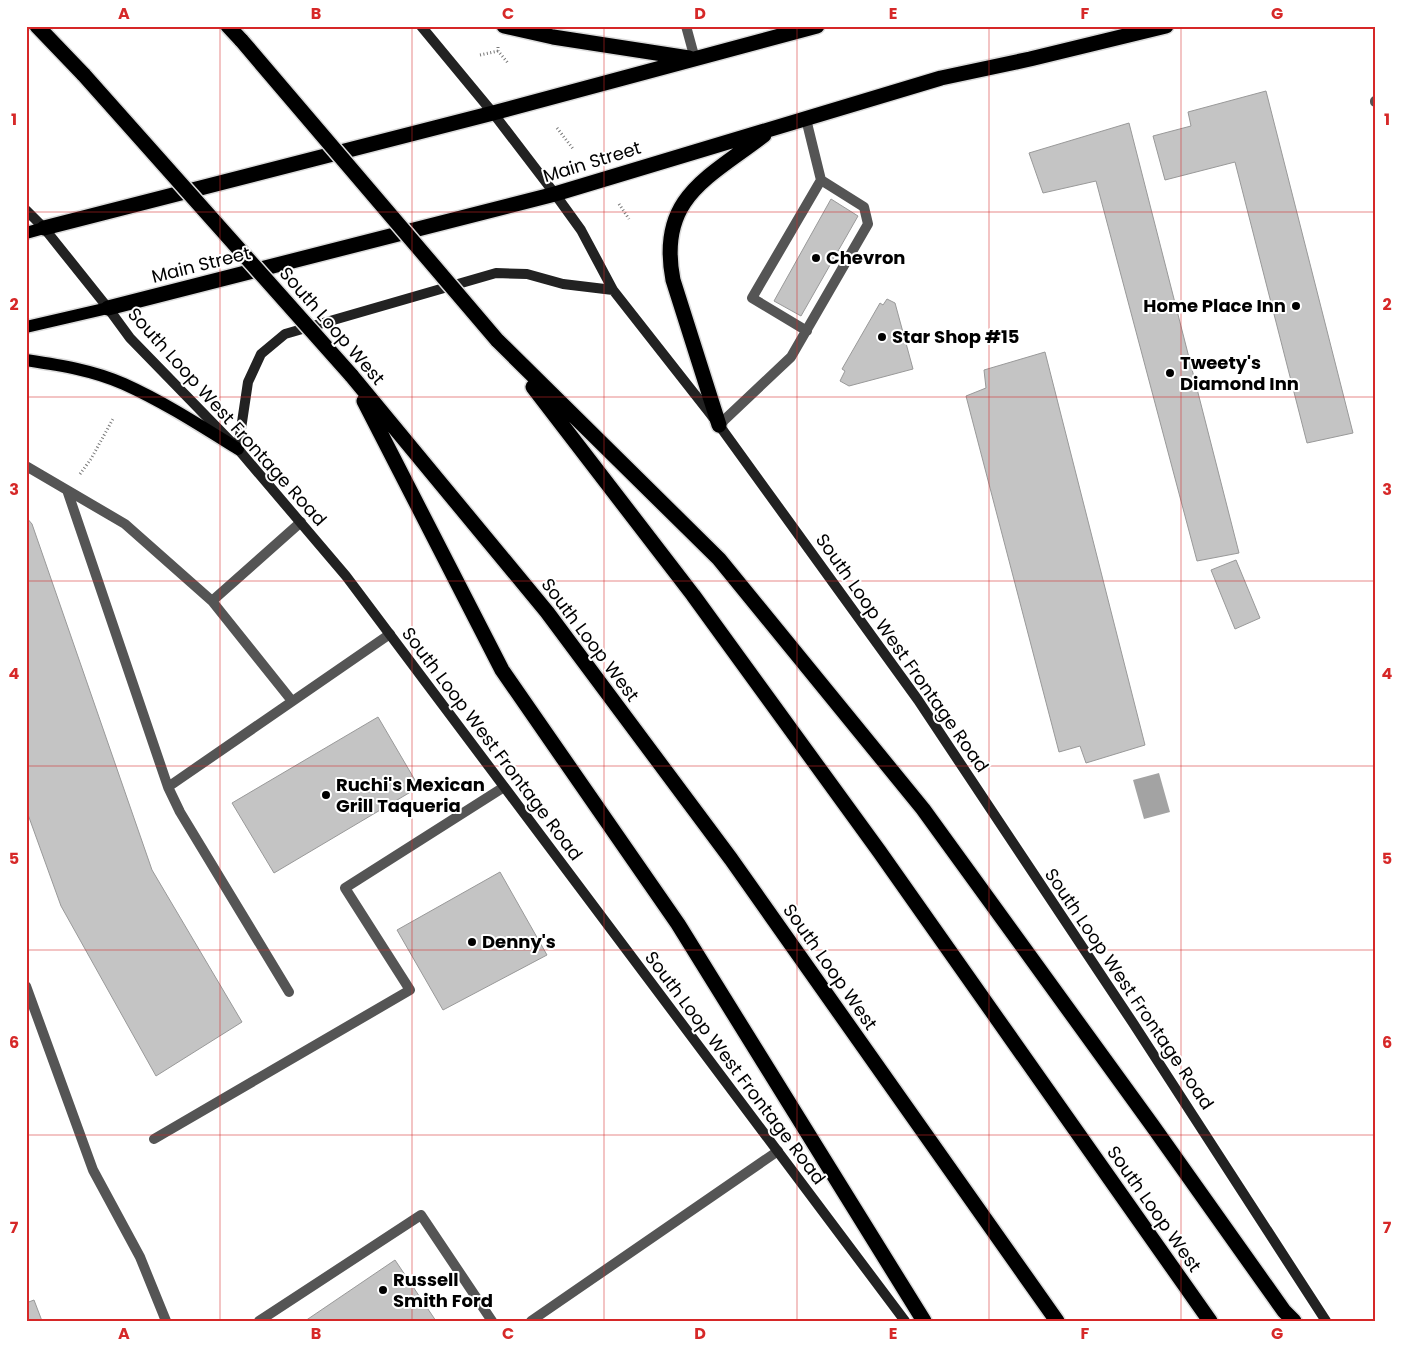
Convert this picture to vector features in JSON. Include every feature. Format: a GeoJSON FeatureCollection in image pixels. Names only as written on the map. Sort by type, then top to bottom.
{"type":"FeatureCollection","features":[{"type":"Feature","properties":{"kind":"highway","name":"South Loop West"},"geometry":{"type":"LineString","coordinates":[[37,26],[351,375],[547,612],[730,859],[1057,1321]]}},
{"type":"Feature","properties":{"kind":"highway","name":"South Loop West"},"geometry":{"type":"LineString","coordinates":[[228,26],[498,340],[693,595],[874,843],[1210,1321]]}},
{"type":"Feature","properties":{"kind":"highway"},"geometry":{"type":"LineString","coordinates":[[504,26],[553,37],[695,59]]}},
{"type":"Feature","properties":{"kind":"highway"},"geometry":{"type":"LineString","coordinates":[[44,228],[493,113],[695,59],[787,30],[817,26]]}},
{"type":"Feature","properties":{"kind":"highway","name":"Main Street"},"geometry":{"type":"LineString","coordinates":[[108,308],[555,194],[941,78],[1030,60],[1166,26]]}},
{"type":"Feature","properties":{"kind":"highway"},"geometry":{"type":"LineString","coordinates":[[719,425],[673,280],[669,260],[669,240],[674,220],[683,203],[696,187],[773,129]]}},
{"type":"Feature","properties":{"kind":"highway"},"geometry":{"type":"LineString","coordinates":[[498,340],[719,559],[917,801],[1152,1124],[1284,1311],[1294,1321]]}},
{"type":"Feature","properties":{"kind":"highway"},"geometry":{"type":"LineString","coordinates":[[351,375],[502,670],[678,924],[924,1321]]}},
{"type":"Feature","properties":{"kind":"main road","name":"South Loop West Frontage Road"},"geometry":{"type":"LineString","coordinates":[[421,26],[493,113],[555,194],[585,238],[613,290],[719,425],[918,700],[1133,1023],[1326,1321]]}},
{"type":"Feature","properties":{"kind":"main road","name":"South Loop West Frontage Road"},"geometry":{"type":"LineString","coordinates":[[26,210],[44,228],[130,338],[238,449],[346,576],[905,1321]]}},
{"type":"Feature","properties":{"kind":"main road"},"geometry":{"type":"LineString","coordinates":[[26,233],[44,228]]}},
{"type":"Feature","properties":{"kind":"main road"},"geometry":{"type":"LineString","coordinates":[[26,360],[72,367],[122,383],[178,412],[238,449],[248,382],[261,354],[285,334],[496,274],[527,274],[563,284],[613,290]]}},
{"type":"Feature","properties":{"kind":"main road","name":"Main Street"},"geometry":{"type":"LineString","coordinates":[[26,328],[108,308]]}},
{"type":"Feature","properties":{"kind":"lane"},"geometry":{"type":"LineString","coordinates":[[686,26],[695,59]]}},
{"type":"Feature","properties":{"kind":"lane"},"geometry":{"type":"LineString","coordinates":[[719,425],[791,357],[868,224],[864,207],[821,180],[806,119]]}},
{"type":"Feature","properties":{"kind":"lane"},"geometry":{"type":"LineString","coordinates":[[807,331],[752,298],[821,180]]}},
{"type":"Feature","properties":{"kind":"lane"},"geometry":{"type":"LineString","coordinates":[[26,466],[125,524],[212,601],[292,701]]}},
{"type":"Feature","properties":{"kind":"lane"},"geometry":{"type":"LineString","coordinates":[[67,490],[168,787],[180,812],[289,992]]}},
{"type":"Feature","properties":{"kind":"lane"},"geometry":{"type":"LineString","coordinates":[[212,601],[300,522]]}},
{"type":"Feature","properties":{"kind":"lane"},"geometry":{"type":"LineString","coordinates":[[168,787],[390,634]]}},
{"type":"Feature","properties":{"kind":"lane"},"geometry":{"type":"LineString","coordinates":[[154,1139],[410,990],[345,888],[504,787]]}},
{"type":"Feature","properties":{"kind":"lane"},"geometry":{"type":"LineString","coordinates":[[26,986],[93,1170],[140,1257],[164,1320]]}},
{"type":"Feature","properties":{"kind":"lane"},"geometry":{"type":"LineString","coordinates":[[532,1321],[778,1152]]}},
{"type":"Feature","properties":{"kind":"lane"},"geometry":{"type":"LineString","coordinates":[[259,1321],[421,1215],[492,1321]]}},
{"type":"Feature","properties":{"kind":"path"},"geometry":{"type":"LineString","coordinates":[[480,55],[498,50]]}},
{"type":"Feature","properties":{"kind":"path"},"geometry":{"type":"LineString","coordinates":[[557,128],[574,150]]}},
{"type":"Feature","properties":{"kind":"path"},"geometry":{"type":"LineString","coordinates":[[619,204],[629,219]]}},
{"type":"Feature","properties":{"kind":"path"},"geometry":{"type":"LineString","coordinates":[[67,490],[91,459],[114,417]]}},
{"type":"Feature","properties":{"kind":"shaded area"},"geometry":{"type":"Polygon","coordinates":[[[1159,773],[1170,812],[1144,819],[1133,780],[1159,773]]]}},
{"type":"Feature","properties":{"kind":"building","name":"Home Place Inn"},"geometry":{"type":"Polygon","coordinates":[[[1266,91],[1353,433],[1307,443],[1235,162],[1165,180],[1153,136],[1191,126],[1188,112],[1266,91]]]}},
{"type":"Feature","properties":{"kind":"building","name":"Tweety's Diamond Inn"},"geometry":{"type":"Polygon","coordinates":[[[1129,123],[1239,553],[1197,561],[1096,181],[1043,193],[1029,153],[1129,123]]]}},
{"type":"Feature","properties":{"kind":"building","name":"Chevron"},"geometry":{"type":"Polygon","coordinates":[[[831,199],[858,216],[801,316],[774,301],[831,199]]]}},
{"type":"Feature","properties":{"kind":"building","name":"Star Shop #15"},"geometry":{"type":"Polygon","coordinates":[[[887,299],[895,303],[913,369],[849,386],[840,381],[845,371],[842,369],[880,303],[883,305],[887,299]]]}},
{"type":"Feature","properties":{"kind":"building"},"geometry":{"type":"Polygon","coordinates":[[[1045,352],[1145,745],[1086,763],[1080,746],[1059,752],[966,396],[986,388],[984,370],[1045,352]]]}},
{"type":"Feature","properties":{"kind":"building"},"geometry":{"type":"Polygon","coordinates":[[[26,517],[32,524],[152,870],[242,1022],[156,1076],[61,906],[26,809],[26,517]]]}},
{"type":"Feature","properties":{"kind":"building"},"geometry":{"type":"Polygon","coordinates":[[[1236,560],[1260,618],[1235,629],[1211,570],[1236,560]]]}},
{"type":"Feature","properties":{"kind":"building","name":"Ruchi's Mexican Grill Taqueria"},"geometry":{"type":"Polygon","coordinates":[[[378,717],[419,787],[274,873],[232,803],[378,717]]]}},
{"type":"Feature","properties":{"kind":"building","name":"Denny's"},"geometry":{"type":"Polygon","coordinates":[[[500,872],[547,955],[443,1010],[397,930],[500,872]]]}},
{"type":"Feature","properties":{"kind":"building","name":"Russell Smith Ford"},"geometry":{"type":"Polygon","coordinates":[[[395,1260],[436,1321],[305,1321],[395,1260]]]}},
{"type":"Feature","properties":{"kind":"building"},"geometry":{"type":"Polygon","coordinates":[[[34,1300],[42,1321],[26,1321],[26,1303],[34,1300]]]}},
{"type":"Feature","properties":{"kind":"place","name":"Chevron"},"geometry":{"type":"Point","coordinates":[816,258]}},
{"type":"Feature","properties":{"kind":"place","name":"Home Place Inn"},"geometry":{"type":"Point","coordinates":[1296,306]}},
{"type":"Feature","properties":{"kind":"place","name":"Star Shop #15"},"geometry":{"type":"Point","coordinates":[882,337]}},
{"type":"Feature","properties":{"kind":"place","name":"Tweety's Diamond Inn"},"geometry":{"type":"Point","coordinates":[1170,373]}},
{"type":"Feature","properties":{"kind":"place","name":"Ruchi's Mexican Grill Taqueria"},"geometry":{"type":"Point","coordinates":[326,795]}},
{"type":"Feature","properties":{"kind":"place","name":"Denny's"},"geometry":{"type":"Point","coordinates":[472,942]}},
{"type":"Feature","properties":{"kind":"place","name":"Russell Smith Ford"},"geometry":{"type":"Point","coordinates":[383,1290]}}]}
